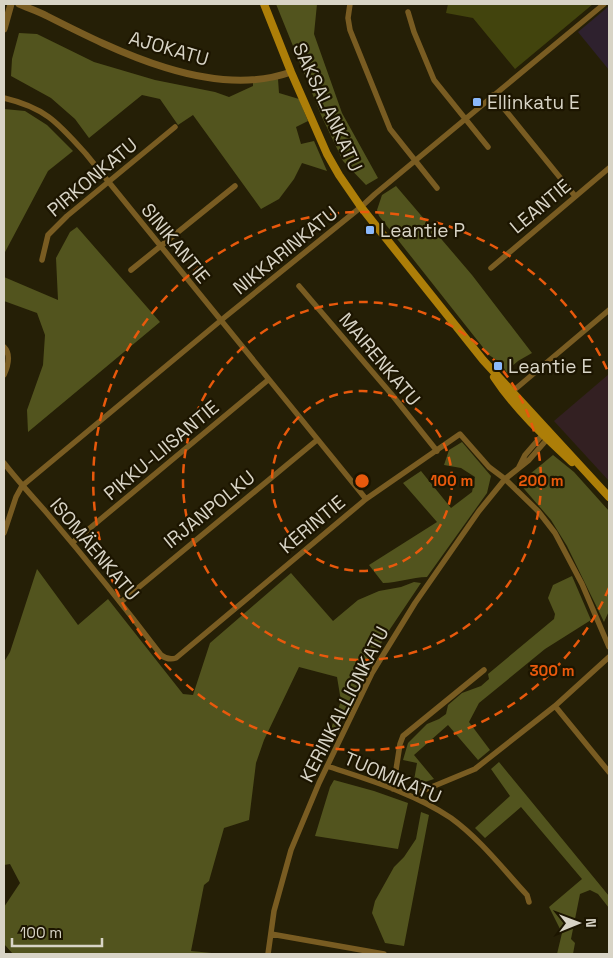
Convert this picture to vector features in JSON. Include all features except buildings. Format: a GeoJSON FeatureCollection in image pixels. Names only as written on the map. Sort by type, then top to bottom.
{"type":"FeatureCollection","features":[{"type":"Feature","properties":{"kind":"main road","name":"SAKSALANKATU"},"geometry":{"type":"LineString","coordinates":[[264,4],[291,72],[327,154],[339,176],[361,207],[483,360],[501,387],[609,497]]}},
{"type":"Feature","properties":{"kind":"main road","name":"SAKSALANKATU"},"geometry":{"type":"LineString","coordinates":[[483,360],[513,391],[547,435]]}},
{"type":"Feature","properties":{"kind":"street"},"geometry":{"type":"LineString","coordinates":[[4,29],[11,4]]}},
{"type":"Feature","properties":{"kind":"street","name":"AJOKATU"},"geometry":{"type":"LineString","coordinates":[[19,4],[44,14],[124,54],[166,67],[229,80],[263,80],[291,72]]}},
{"type":"Feature","properties":{"kind":"street","name":"AJOKATU"},"geometry":{"type":"LineString","coordinates":[[30,4],[44,14]]}},
{"type":"Feature","properties":{"kind":"street"},"geometry":{"type":"LineString","coordinates":[[350,4],[348,18],[350,30],[390,129],[437,188]]}},
{"type":"Feature","properties":{"kind":"street","name":"NIKKARINKATU"},"geometry":{"type":"LineString","coordinates":[[4,533],[16,497],[22,486],[604,4]]}},
{"type":"Feature","properties":{"kind":"street"},"geometry":{"type":"LineString","coordinates":[[408,12],[414,32],[434,80],[488,147]]}},
{"type":"Feature","properties":{"kind":"street"},"geometry":{"type":"LineString","coordinates":[[493,95],[575,196]]}},
{"type":"Feature","properties":{"kind":"street","name":"SINIKANTIE"},"geometry":{"type":"LineString","coordinates":[[4,98],[36,108],[56,121],[86,154],[366,499]]}},
{"type":"Feature","properties":{"kind":"street","name":"PIRKONKATU"},"geometry":{"type":"LineString","coordinates":[[42,260],[48,235],[67,216],[176,127]]}},
{"type":"Feature","properties":{"kind":"street","name":"LEANTIE"},"geometry":{"type":"LineString","coordinates":[[491,268],[609,168]]}},
{"type":"Feature","properties":{"kind":"street"},"geometry":{"type":"LineString","coordinates":[[131,270],[235,186]]}},
{"type":"Feature","properties":{"kind":"street","name":"MAIRENKATU"},"geometry":{"type":"LineString","coordinates":[[299,286],[393,396],[437,451]]}},
{"type":"Feature","properties":{"kind":"street"},"geometry":{"type":"LineString","coordinates":[[513,391],[609,310]]}},
{"type":"Feature","properties":{"kind":"street"},"geometry":{"type":"LineString","coordinates":[[4,346],[8,351],[4,375]]}},
{"type":"Feature","properties":{"kind":"street","name":"PIKKU-LIISANTIE"},"geometry":{"type":"LineString","coordinates":[[72,543],[268,380]]}},
{"type":"Feature","properties":{"kind":"street","name":"KERINTIE"},"geometry":{"type":"LineString","coordinates":[[161,655],[168,659],[176,658],[366,499],[460,434],[489,467],[505,479]]}},
{"type":"Feature","properties":{"kind":"street","name":"KERINKALLIONKATU"},"geometry":{"type":"LineString","coordinates":[[268,954],[274,911],[290,850],[327,766],[372,673],[415,603],[479,511],[505,479],[518,469],[525,455],[547,435]]}},
{"type":"Feature","properties":{"kind":"street","name":"IRJANPOLKU"},"geometry":{"type":"LineString","coordinates":[[121,602],[317,440]]}},
{"type":"Feature","properties":{"kind":"street","name":"ISOMÄENKATU"},"geometry":{"type":"LineString","coordinates":[[4,463],[121,602],[161,655]]}},
{"type":"Feature","properties":{"kind":"street"},"geometry":{"type":"LineString","coordinates":[[505,479],[538,511],[555,533],[582,584],[609,647]]}},
{"type":"Feature","properties":{"kind":"street"},"geometry":{"type":"LineString","coordinates":[[417,799],[422,791],[475,769],[555,706],[609,657]]}},
{"type":"Feature","properties":{"kind":"street"},"geometry":{"type":"LineString","coordinates":[[393,789],[403,736],[484,670]]}},
{"type":"Feature","properties":{"kind":"street"},"geometry":{"type":"LineString","coordinates":[[555,706],[609,772]]}},
{"type":"Feature","properties":{"kind":"street","name":"TUOMIKATU"},"geometry":{"type":"LineString","coordinates":[[327,766],[417,799],[452,819],[482,846],[527,895],[529,902]]}},
{"type":"Feature","properties":{"kind":"street"},"geometry":{"type":"LineString","coordinates":[[271,934],[384,954]]}},
{"type":"Feature","properties":{"kind":"shaded area"},"geometry":{"type":"Polygon","coordinates":[[[276,4],[317,4],[314,34],[342,113],[378,178],[366,185],[343,161],[321,115],[276,4]]]}},
{"type":"Feature","properties":{"kind":"shaded area"},"geometry":{"type":"Polygon","coordinates":[[[448,4],[593,4],[515,69],[473,18],[446,13],[448,4]]]}},
{"type":"Feature","properties":{"kind":"shaded area"},"geometry":{"type":"Polygon","coordinates":[[[609,6],[609,70],[578,32],[609,6]]]}},
{"type":"Feature","properties":{"kind":"shaded area"},"geometry":{"type":"Polygon","coordinates":[[[19,33],[37,34],[94,62],[155,80],[215,92],[229,97],[253,86],[253,82],[278,79],[279,93],[299,99],[308,121],[296,127],[301,144],[314,141],[327,171],[302,163],[294,179],[279,199],[261,209],[193,115],[178,125],[160,99],[142,95],[89,138],[75,119],[51,98],[11,76],[12,59],[19,33]]]}},
{"type":"Feature","properties":{"kind":"shaded area"},"geometry":{"type":"Polygon","coordinates":[[[4,109],[25,111],[47,125],[73,151],[48,171],[4,254],[4,109]]]}},
{"type":"Feature","properties":{"kind":"shaded area"},"geometry":{"type":"Polygon","coordinates":[[[396,186],[472,275],[532,353],[510,368],[508,375],[501,363],[489,355],[379,216],[377,210],[382,195],[396,186]]]}},
{"type":"Feature","properties":{"kind":"shaded area"},"geometry":{"type":"Polygon","coordinates":[[[77,227],[160,322],[28,432],[27,410],[43,365],[45,335],[37,313],[4,301],[4,277],[58,300],[56,258],[70,232],[77,227]]]}},
{"type":"Feature","properties":{"kind":"shaded area"},"geometry":{"type":"Polygon","coordinates":[[[609,374],[609,481],[554,421],[609,374]]]}},
{"type":"Feature","properties":{"kind":"shaded area"},"geometry":{"type":"Polygon","coordinates":[[[462,442],[491,476],[487,493],[427,577],[383,583],[369,565],[437,522],[403,483],[421,471],[451,508],[472,492],[475,477],[461,468],[444,465],[449,450],[462,442]]]}},
{"type":"Feature","properties":{"kind":"shaded area"},"geometry":{"type":"Polygon","coordinates":[[[553,455],[574,472],[609,511],[609,611],[604,622],[567,546],[551,520],[519,483],[553,455]]]}},
{"type":"Feature","properties":{"kind":"shaded area"},"geometry":{"type":"Polygon","coordinates":[[[37,569],[78,625],[108,599],[183,694],[193,695],[210,643],[291,573],[333,621],[358,600],[379,591],[401,587],[414,582],[421,583],[384,638],[349,705],[326,755],[322,753],[341,701],[337,677],[299,667],[264,740],[256,763],[249,820],[224,828],[209,881],[204,885],[191,951],[222,954],[13,954],[4,944],[4,907],[20,883],[10,864],[4,865],[4,662],[10,652],[37,569]]]}},
{"type":"Feature","properties":{"kind":"shaded area"},"geometry":{"type":"Polygon","coordinates":[[[572,576],[591,620],[545,649],[479,703],[469,722],[490,750],[478,760],[448,725],[414,755],[434,779],[413,786],[417,763],[403,760],[408,743],[427,724],[446,714],[448,705],[462,693],[481,686],[489,679],[488,674],[554,619],[555,614],[548,598],[553,585],[572,576]]]}},
{"type":"Feature","properties":{"kind":"shaded area"},"geometry":{"type":"Polygon","coordinates":[[[499,762],[609,896],[609,908],[598,894],[590,890],[580,894],[571,939],[575,943],[573,954],[557,954],[562,933],[549,907],[582,879],[521,807],[485,838],[475,828],[510,796],[491,769],[499,762]]]}},
{"type":"Feature","properties":{"kind":"shaded area"},"geometry":{"type":"Polygon","coordinates":[[[334,780],[408,803],[398,849],[315,836],[330,787],[334,780]]]}},
{"type":"Feature","properties":{"kind":"shaded area"},"geometry":{"type":"Polygon","coordinates":[[[421,812],[429,815],[404,946],[385,943],[372,913],[375,901],[394,867],[404,857],[416,839],[421,812]]]}},
{"type":"Feature","properties":{"kind":"place","name":"Ellinkatu E"},"geometry":{"type":"Point","coordinates":[477,102]}},
{"type":"Feature","properties":{"kind":"place","name":"Leantie P"},"geometry":{"type":"Point","coordinates":[370,230]}},
{"type":"Feature","properties":{"kind":"place","name":"Leantie E"},"geometry":{"type":"Point","coordinates":[498,366]}}]}
